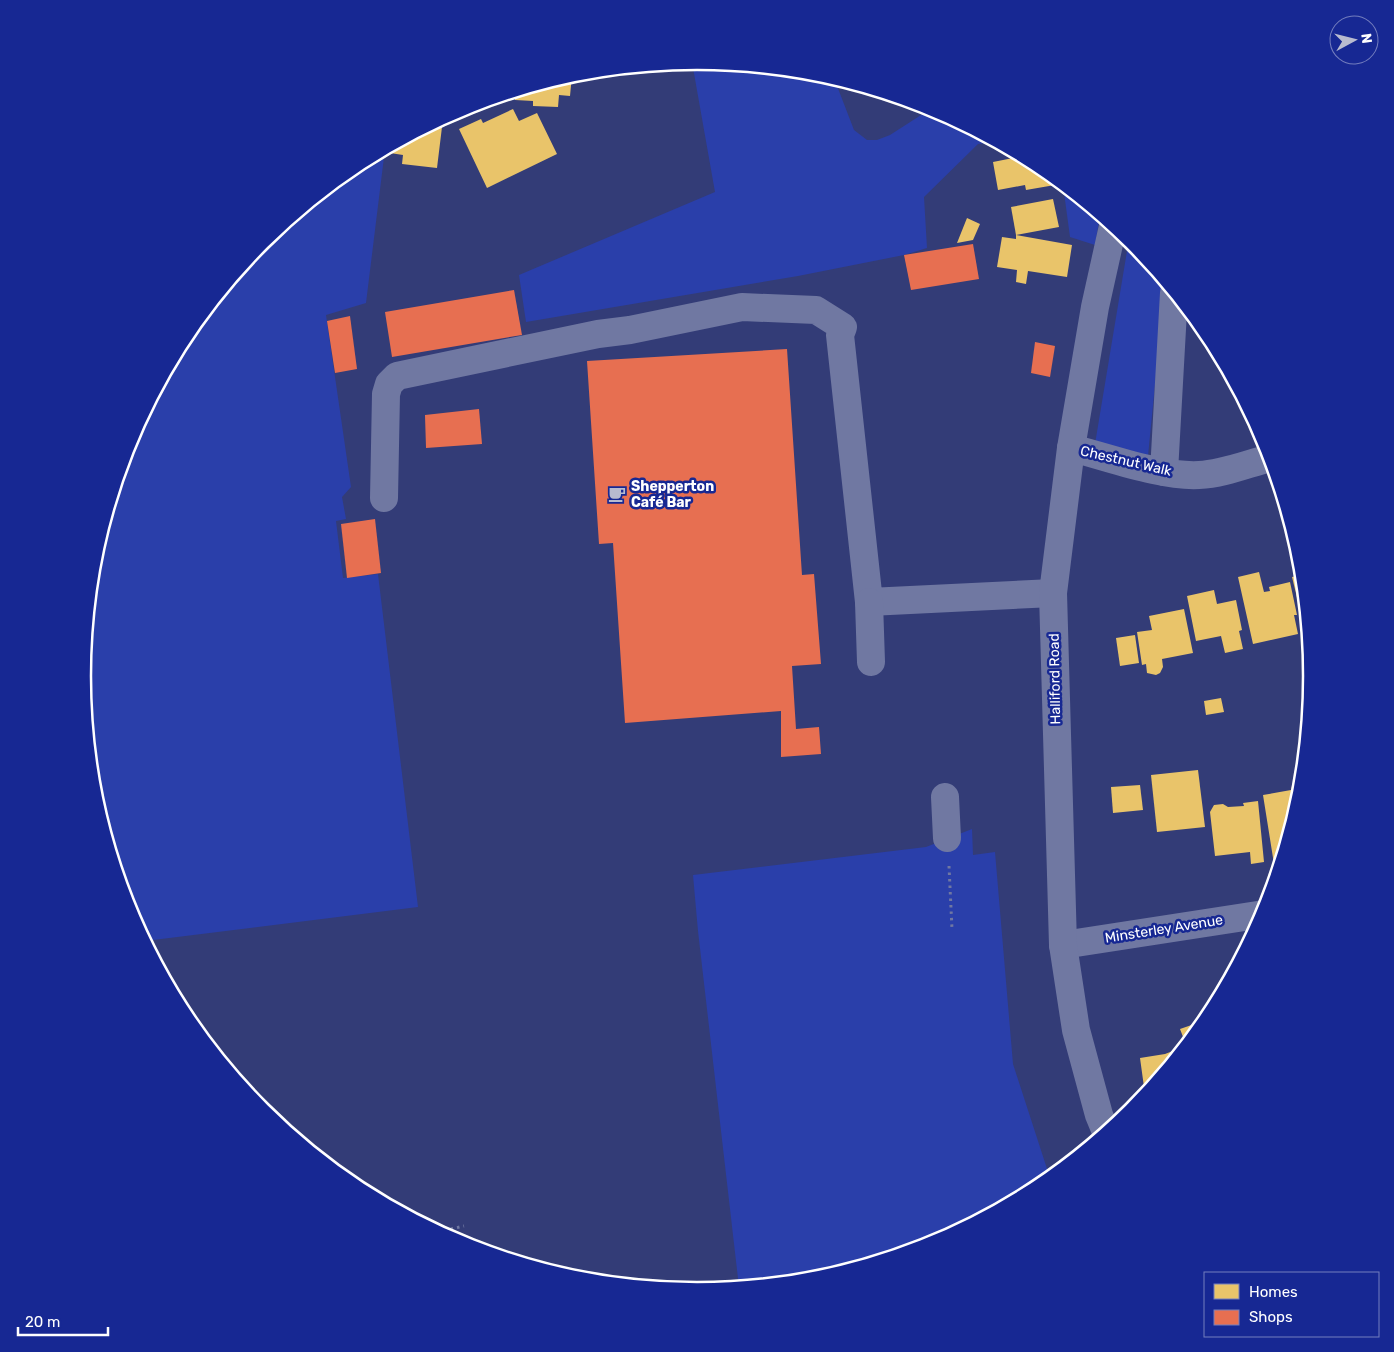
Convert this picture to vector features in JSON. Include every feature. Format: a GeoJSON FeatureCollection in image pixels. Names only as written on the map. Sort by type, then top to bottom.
{"type":"FeatureCollection","features":[{"type":"Feature","properties":{"kind":"street","name":"Halliford Road"},"geometry":{"type":"LineString","coordinates":[[1104,1126],[1076,1030],[1063,945],[1053,593],[1070,448],[1095,307],[1111,233]]}},
{"type":"Feature","properties":{"kind":"street"},"geometry":{"type":"LineString","coordinates":[[1164,472],[1174,301]]}},
{"type":"Feature","properties":{"kind":"street"},"geometry":{"type":"LineString","coordinates":[[384,498],[386,394],[389,384],[397,376],[598,334],[630,330],[742,307],[816,310],[842,327],[840,335],[869,602],[871,662]]}},
{"type":"Feature","properties":{"kind":"street","name":"Chestnut Walk"},"geometry":{"type":"LineString","coordinates":[[1070,448],[1164,472],[1198,475],[1222,471],[1263,460]]}},
{"type":"Feature","properties":{"kind":"street"},"geometry":{"type":"LineString","coordinates":[[869,602],[1053,593]]}},
{"type":"Feature","properties":{"kind":"street"},"geometry":{"type":"LineString","coordinates":[[945,797],[947,838]]}},
{"type":"Feature","properties":{"kind":"street","name":"Minsterley Avenue"},"geometry":{"type":"LineString","coordinates":[[1063,945],[1254,916]]}},
{"type":"Feature","properties":{"kind":"path"},"geometry":{"type":"LineString","coordinates":[[947,838],[952,929]]}},
{"type":"Feature","properties":{"kind":"path"},"geometry":{"type":"LineString","coordinates":[[450,1229],[464,1226]]}},
{"type":"Feature","properties":{"kind":"shaded area"},"geometry":{"type":"Polygon","coordinates":[[[693,70],[737,71],[776,75],[838,87],[854,130],[867,140],[877,140],[890,135],[923,114],[985,143],[978,144],[924,197],[927,248],[904,255],[798,276],[526,322],[519,275],[715,192],[693,70]]]}},
{"type":"Feature","properties":{"kind":"shaded area"},"geometry":{"type":"Polygon","coordinates":[[[384,157],[366,303],[326,315],[351,487],[342,497],[346,519],[336,521],[343,578],[378,574],[418,907],[151,940],[123,871],[112,833],[96,755],[92,716],[92,636],[103,558],[123,481],[153,408],[193,339],[241,276],[297,220],[328,195],[384,157]]]}},
{"type":"Feature","properties":{"kind":"shaded area"},"geometry":{"type":"Polygon","coordinates":[[[1064,194],[1099,222],[1095,245],[1070,237],[1064,194]]]}},
{"type":"Feature","properties":{"kind":"shaded area"},"geometry":{"type":"Polygon","coordinates":[[[1127,249],[1164,290],[1148,456],[1095,444],[1127,249]]]}},
{"type":"Feature","properties":{"kind":"shaded area"},"geometry":{"type":"Polygon","coordinates":[[[972,829],[973,855],[995,852],[1013,1064],[1047,1170],[1000,1201],[965,1220],[892,1250],[815,1270],[738,1281],[693,875],[926,847],[972,829]]]}},
{"type":"Feature","properties":{"kind":"building: Homes"},"geometry":{"type":"Polygon","coordinates":[[[571,84],[570,96],[559,95],[558,107],[533,106],[533,101],[515,100],[515,98],[540,91],[571,84]]]}},
{"type":"Feature","properties":{"kind":"building: Homes"},"geometry":{"type":"Polygon","coordinates":[[[513,109],[519,121],[537,113],[557,154],[487,188],[459,129],[481,119],[483,123],[513,109]]]}},
{"type":"Feature","properties":{"kind":"building: Homes"},"geometry":{"type":"Polygon","coordinates":[[[442,127],[437,168],[402,164],[403,155],[391,153],[442,127]]]}},
{"type":"Feature","properties":{"kind":"building: Homes"},"geometry":{"type":"Polygon","coordinates":[[[1012,158],[1053,185],[1026,190],[1025,185],[998,190],[993,162],[1012,158]]]}},
{"type":"Feature","properties":{"kind":"building: Homes"},"geometry":{"type":"Polygon","coordinates":[[[1053,199],[1059,227],[1016,235],[1011,207],[1053,199]]]}},
{"type":"Feature","properties":{"kind":"building: Homes"},"geometry":{"type":"Polygon","coordinates":[[[967,218],[980,224],[973,240],[957,243],[967,218]]]}},
{"type":"Feature","properties":{"kind":"building: Homes"},"geometry":{"type":"Polygon","coordinates":[[[1016,235],[1072,245],[1067,277],[1028,271],[1026,284],[1016,282],[1017,270],[997,267],[1002,237],[1016,239],[1016,235]]]}},
{"type":"Feature","properties":{"kind":"building: Homes"},"geometry":{"type":"Polygon","coordinates":[[[1259,572],[1264,592],[1270,591],[1269,587],[1290,582],[1297,615],[1294,615],[1298,634],[1253,644],[1238,577],[1259,572]]]}},
{"type":"Feature","properties":{"kind":"building: Homes"},"geometry":{"type":"Polygon","coordinates":[[[1292,577],[1294,577],[1299,605],[1292,577]]]}},
{"type":"Feature","properties":{"kind":"building: Homes"},"geometry":{"type":"Polygon","coordinates":[[[1214,590],[1217,604],[1236,600],[1242,630],[1239,631],[1243,649],[1225,653],[1221,636],[1196,641],[1187,596],[1214,590]]]}},
{"type":"Feature","properties":{"kind":"building: Homes"},"geometry":{"type":"Polygon","coordinates":[[[1184,609],[1193,653],[1162,659],[1163,667],[1160,673],[1156,675],[1147,673],[1146,664],[1142,665],[1137,632],[1152,630],[1149,616],[1184,609]]]}},
{"type":"Feature","properties":{"kind":"building: Homes"},"geometry":{"type":"Polygon","coordinates":[[[1135,635],[1139,663],[1120,666],[1116,638],[1135,635]]]}},
{"type":"Feature","properties":{"kind":"building: Homes"},"geometry":{"type":"Polygon","coordinates":[[[1221,698],[1224,712],[1206,715],[1204,701],[1221,698]]]}},
{"type":"Feature","properties":{"kind":"building: Homes"},"geometry":{"type":"Polygon","coordinates":[[[1198,770],[1205,827],[1157,832],[1151,775],[1198,770]]]}},
{"type":"Feature","properties":{"kind":"building: Homes"},"geometry":{"type":"Polygon","coordinates":[[[1140,785],[1143,810],[1113,813],[1111,787],[1140,785]]]}},
{"type":"Feature","properties":{"kind":"building: Homes"},"geometry":{"type":"Polygon","coordinates":[[[1292,786],[1274,862],[1263,795],[1291,790],[1292,786]]]}},
{"type":"Feature","properties":{"kind":"building: Homes"},"geometry":{"type":"Polygon","coordinates":[[[1258,801],[1264,862],[1251,864],[1250,852],[1215,856],[1210,812],[1214,805],[1223,804],[1228,807],[1244,806],[1243,803],[1258,801]]]}},
{"type":"Feature","properties":{"kind":"building: Homes"},"geometry":{"type":"Polygon","coordinates":[[[1193,1025],[1183,1038],[1180,1029],[1193,1025]]]}},
{"type":"Feature","properties":{"kind":"building: Homes"},"geometry":{"type":"Polygon","coordinates":[[[1173,1051],[1144,1086],[1140,1058],[1173,1051]]]}},
{"type":"Feature","properties":{"kind":"building: Shops"},"geometry":{"type":"Polygon","coordinates":[[[973,244],[979,279],[911,290],[904,255],[973,244]]]}},
{"type":"Feature","properties":{"kind":"building: Shops"},"geometry":{"type":"Polygon","coordinates":[[[514,290],[522,335],[392,357],[385,312],[514,290]]]}},
{"type":"Feature","properties":{"kind":"building: Shops"},"geometry":{"type":"Polygon","coordinates":[[[350,316],[357,369],[335,373],[327,321],[350,316]]]}},
{"type":"Feature","properties":{"kind":"building: Shops"},"geometry":{"type":"Polygon","coordinates":[[[1035,342],[1055,346],[1050,377],[1031,373],[1035,342]]]}},
{"type":"Feature","properties":{"kind":"building: Shops"},"geometry":{"type":"Polygon","coordinates":[[[787,349],[802,575],[814,574],[821,664],[792,666],[796,729],[819,727],[821,754],[781,757],[781,711],[625,723],[613,543],[599,544],[587,361],[787,349]]]}},
{"type":"Feature","properties":{"kind":"building: Shops"},"geometry":{"type":"Polygon","coordinates":[[[479,409],[482,444],[426,448],[425,415],[479,409]]]}},
{"type":"Feature","properties":{"kind":"building: Shops"},"geometry":{"type":"Polygon","coordinates":[[[375,519],[381,573],[347,578],[341,524],[375,519]]]}},
{"type":"Feature","properties":{"kind":"place","name":"Shepperton Café Bar"},"geometry":{"type":"Point","coordinates":[617,494]}}]}
